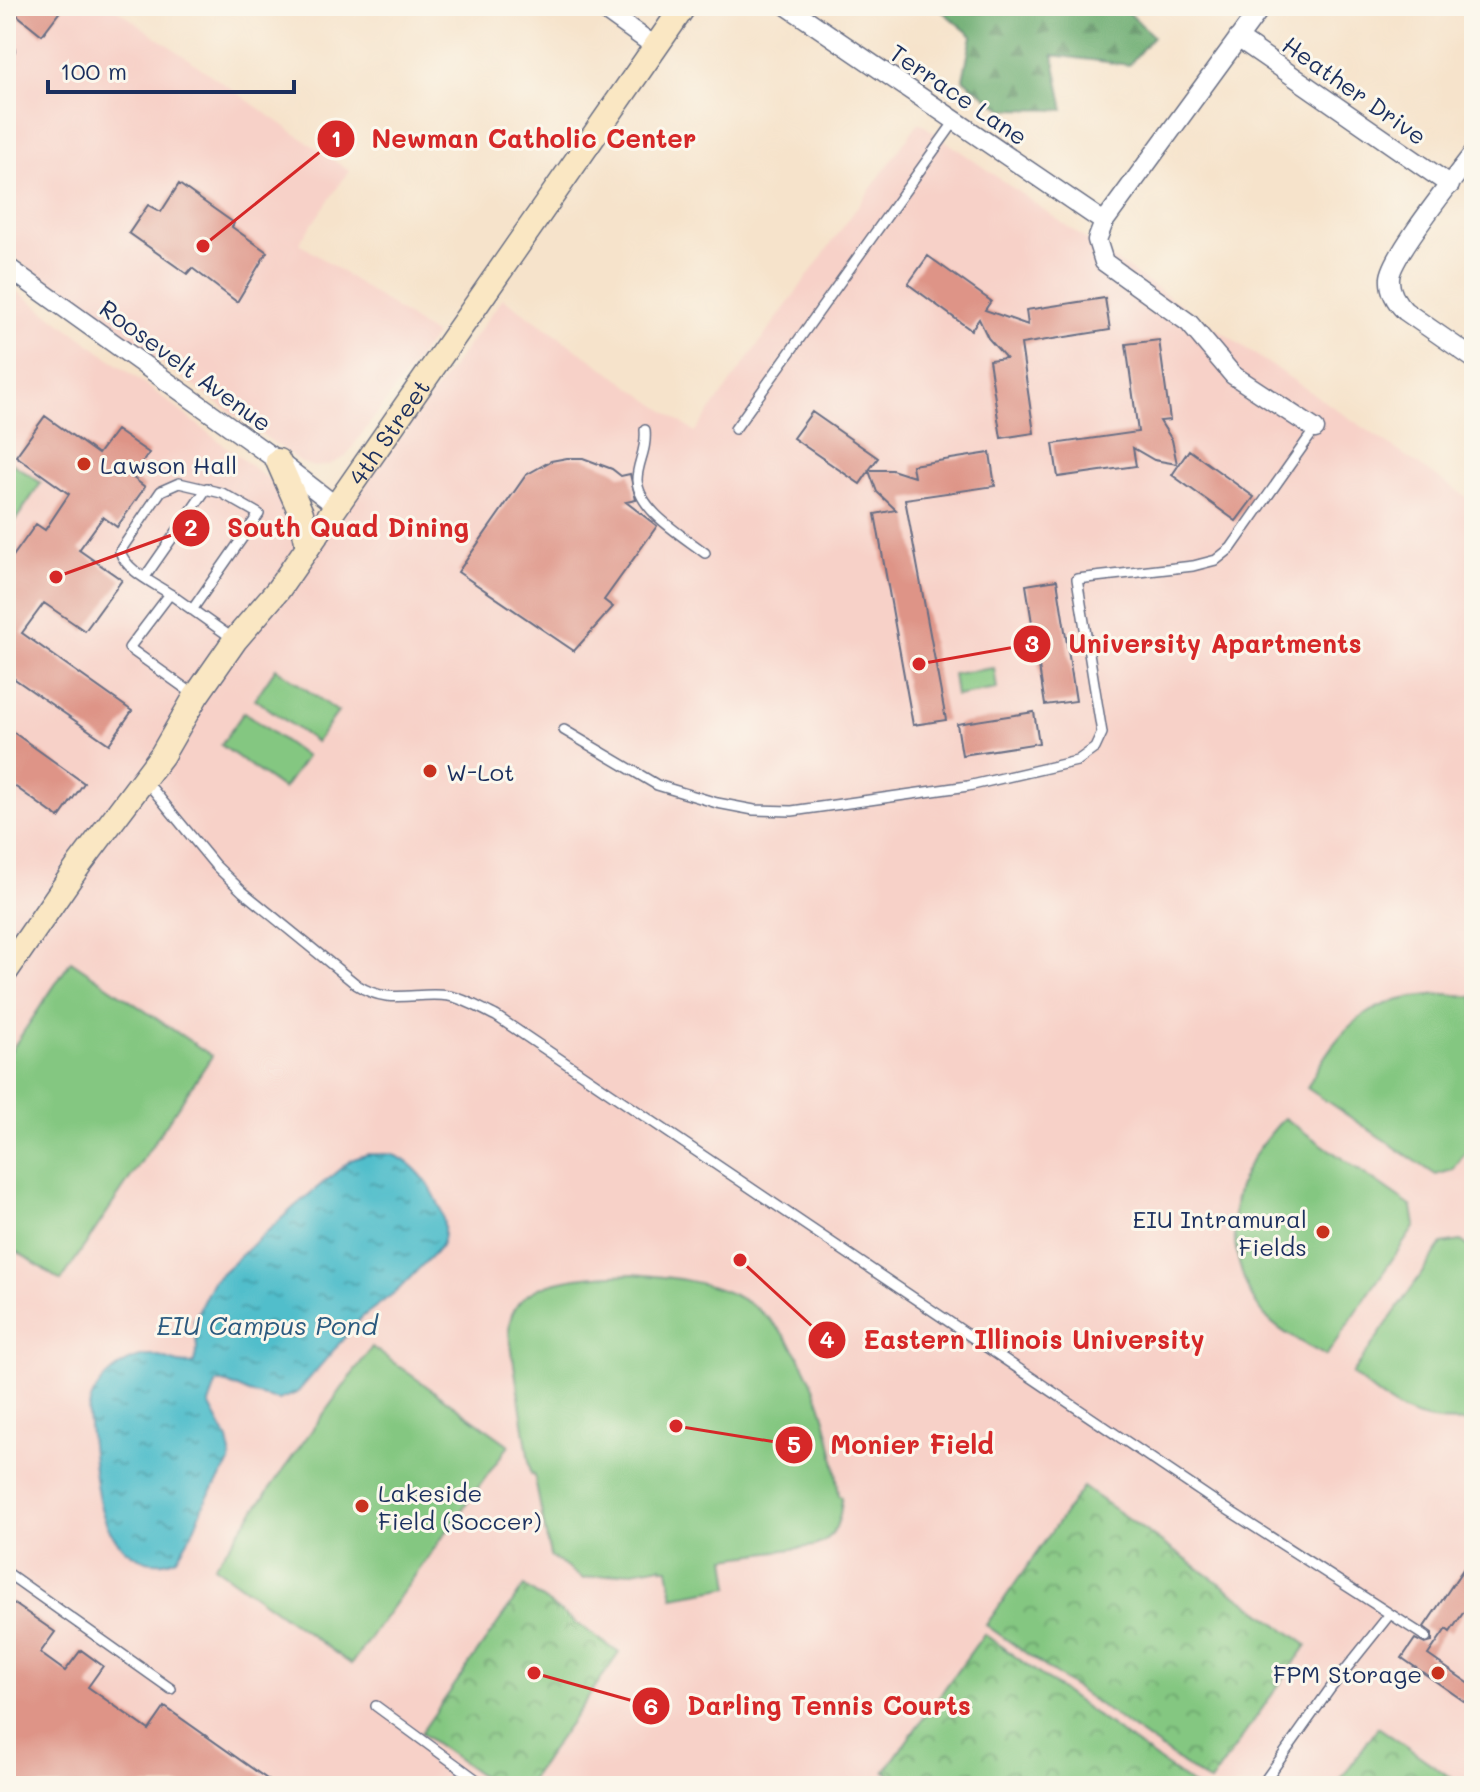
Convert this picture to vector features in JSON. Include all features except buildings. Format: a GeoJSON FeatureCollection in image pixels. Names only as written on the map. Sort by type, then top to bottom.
{"type":"FeatureCollection","features":[{"type":"Feature","properties":{"kind":"street"},"geometry":{"type":"LineString","coordinates":[[599,6],[656,47]]}},
{"type":"Feature","properties":{"kind":"street","name":"4th Street"},"geometry":{"type":"LineString","coordinates":[[6,971],[79,865],[145,780],[196,696],[235,640],[278,590],[684,6]]}},
{"type":"Feature","properties":{"kind":"street","name":"Terrace Lane"},"geometry":{"type":"LineString","coordinates":[[787,6],[1104,222]]}},
{"type":"Feature","properties":{"kind":"street"},"geometry":{"type":"LineString","coordinates":[[1262,6],[1104,222],[1097,240],[1104,262],[1189,323],[1233,375],[1315,429]]}},
{"type":"Feature","properties":{"kind":"street","name":"Heather Drive"},"geometry":{"type":"LineString","coordinates":[[1238,38],[1450,185]]}},
{"type":"Feature","properties":{"kind":"street"},"geometry":{"type":"LineString","coordinates":[[1474,152],[1396,258],[1389,281],[1397,303],[1405,311],[1474,359]]}},
{"type":"Feature","properties":{"kind":"street","name":"Roosevelt Avenue"},"geometry":{"type":"LineString","coordinates":[[6,266],[336,506]]}},
{"type":"Feature","properties":{"kind":"street"},"geometry":{"type":"LineString","coordinates":[[278,461],[296,499],[308,546]]}},
{"type":"Feature","properties":{"kind":"lane"},"geometry":{"type":"LineString","coordinates":[[6,38],[10,50],[6,56]]}},
{"type":"Feature","properties":{"kind":"lane"},"geometry":{"type":"LineString","coordinates":[[735,429],[955,121]]}},
{"type":"Feature","properties":{"kind":"lane"},"geometry":{"type":"LineString","coordinates":[[564,730],[657,785],[688,796],[754,810],[792,811],[968,786],[1077,761],[1095,748],[1102,733],[1077,579],[1193,566],[1216,560],[1231,548],[1315,429]]}},
{"type":"Feature","properties":{"kind":"lane"},"geometry":{"type":"LineString","coordinates":[[645,430],[647,445],[637,477],[640,495],[663,519],[705,553]]}},
{"type":"Feature","properties":{"kind":"lane"},"geometry":{"type":"LineString","coordinates":[[192,610],[259,514],[236,499],[207,488],[179,483],[161,491],[122,545],[122,559],[145,577],[170,594],[192,610],[235,640]]}},
{"type":"Feature","properties":{"kind":"lane"},"geometry":{"type":"LineString","coordinates":[[145,577],[207,488]]}},
{"type":"Feature","properties":{"kind":"lane"},"geometry":{"type":"LineString","coordinates":[[170,594],[129,648],[196,696]]}},
{"type":"Feature","properties":{"kind":"lane"},"geometry":{"type":"LineString","coordinates":[[145,780],[215,865],[243,892],[357,985],[369,993],[394,997],[447,996],[464,1000],[496,1016],[1206,1495],[1426,1637]]}},
{"type":"Feature","properties":{"kind":"lane"},"geometry":{"type":"LineString","coordinates":[[6,1572],[171,1689]]}},
{"type":"Feature","properties":{"kind":"lane"},"geometry":{"type":"LineString","coordinates":[[1261,1786],[1330,1689],[1390,1614]]}},
{"type":"Feature","properties":{"kind":"lane"},"geometry":{"type":"LineString","coordinates":[[376,1706],[485,1786]]}},
{"type":"Feature","properties":{"kind":"shaded area"},"geometry":{"type":"Polygon","coordinates":[[[6,6],[112,6],[349,171],[299,243],[435,335],[345,457],[329,465],[314,467],[302,463],[6,252],[6,6]]]}},
{"type":"Feature","properties":{"kind":"shaded area"},"geometry":{"type":"Polygon","coordinates":[[[919,122],[1125,267],[1474,502],[1474,1786],[6,1786],[6,283],[145,384],[333,529],[503,298],[695,432],[919,122]]]}},
{"type":"Feature","properties":{"kind":"green space"},"geometry":{"type":"Polygon","coordinates":[[[936,6],[1122,6],[1153,36],[1129,65],[1053,55],[1064,110],[1003,109],[963,79],[972,36],[936,6]]]}},
{"type":"Feature","properties":{"kind":"green space"},"geometry":{"type":"Polygon","coordinates":[[[6,459],[41,483],[6,534],[6,459]]]}},
{"type":"Feature","properties":{"kind":"green space"},"geometry":{"type":"Polygon","coordinates":[[[276,668],[338,712],[316,742],[255,699],[276,668]]]}},
{"type":"Feature","properties":{"kind":"green space"},"geometry":{"type":"Polygon","coordinates":[[[994,668],[997,689],[956,696],[953,674],[994,668]]]}},
{"type":"Feature","properties":{"kind":"green space"},"geometry":{"type":"Polygon","coordinates":[[[244,712],[306,757],[283,789],[221,745],[244,712]]]}},
{"type":"Feature","properties":{"kind":"green space"},"geometry":{"type":"Polygon","coordinates":[[[71,961],[212,1056],[61,1281],[6,1244],[6,1058],[71,961]]]}},
{"type":"Feature","properties":{"kind":"green space"},"geometry":{"type":"Polygon","coordinates":[[[1447,994],[1474,997],[1474,1140],[1453,1170],[1436,1175],[1307,1088],[1333,1045],[1361,1017],[1378,1007],[1398,1001],[1447,994]]]}},
{"type":"Feature","properties":{"kind":"green space","name":"EIU Intramural Fields"},"geometry":{"type":"Polygon","coordinates":[[[1284,1118],[1412,1207],[1415,1226],[1326,1356],[1288,1335],[1268,1319],[1248,1289],[1237,1252],[1234,1214],[1242,1179],[1255,1154],[1284,1118]]]}},
{"type":"Feature","properties":{"kind":"green space"},"geometry":{"type":"Polygon","coordinates":[[[1461,1241],[1474,1250],[1474,1421],[1436,1421],[1394,1406],[1352,1374],[1442,1244],[1461,1241]]]}},
{"type":"Feature","properties":{"kind":"green space"},"geometry":{"type":"Polygon","coordinates":[[[633,1274],[685,1280],[724,1291],[761,1312],[781,1332],[812,1382],[830,1439],[839,1496],[842,1497],[839,1520],[828,1539],[814,1546],[726,1558],[730,1587],[673,1597],[668,1568],[662,1566],[583,1579],[550,1556],[534,1474],[531,1474],[509,1332],[512,1313],[522,1299],[555,1282],[633,1274]]]}},
{"type":"Feature","properties":{"kind":"green space","name":"Lakeside Field (Soccer)"},"geometry":{"type":"Polygon","coordinates":[[[372,1347],[509,1445],[351,1664],[214,1566],[372,1347]]]}},
{"type":"Feature","properties":{"kind":"green space"},"geometry":{"type":"Polygon","coordinates":[[[1083,1487],[1307,1645],[1210,1783],[986,1625],[1083,1487]]]}},
{"type":"Feature","properties":{"kind":"green space"},"geometry":{"type":"Polygon","coordinates":[[[524,1586],[619,1653],[526,1786],[496,1786],[421,1733],[524,1586]]]}},
{"type":"Feature","properties":{"kind":"green space"},"geometry":{"type":"Polygon","coordinates":[[[984,1634],[1194,1786],[905,1786],[885,1771],[984,1634]]]}},
{"type":"Feature","properties":{"kind":"green space"},"geometry":{"type":"Polygon","coordinates":[[[1378,1727],[1463,1786],[1336,1786],[1378,1727]]]}},
{"type":"Feature","properties":{"kind":"water","name":"EIU Campus Pond"},"geometry":{"type":"Polygon","coordinates":[[[368,1154],[393,1155],[404,1160],[425,1181],[434,1194],[444,1222],[440,1247],[398,1290],[362,1317],[297,1393],[278,1400],[217,1382],[209,1404],[228,1440],[230,1463],[207,1498],[177,1558],[154,1562],[134,1555],[110,1531],[102,1510],[88,1416],[94,1394],[108,1375],[140,1357],[156,1356],[183,1364],[194,1363],[197,1348],[194,1320],[213,1281],[351,1160],[368,1154]]]}},
{"type":"Feature","properties":{"kind":"place","name":"Newman Catholic Center"},"geometry":{"type":"Point","coordinates":[203,246]}},
{"type":"Feature","properties":{"kind":"place","name":"Lawson Hall"},"geometry":{"type":"Point","coordinates":[84,464]}},
{"type":"Feature","properties":{"kind":"place","name":"South Quad Dining"},"geometry":{"type":"Point","coordinates":[56,577]}},
{"type":"Feature","properties":{"kind":"place","name":"University Apartments"},"geometry":{"type":"Point","coordinates":[919,664]}},
{"type":"Feature","properties":{"kind":"place","name":"W-Lot"},"geometry":{"type":"Point","coordinates":[430,771]}},
{"type":"Feature","properties":{"kind":"place","name":"EIU Intramural Fields"},"geometry":{"type":"Point","coordinates":[1323,1232]}},
{"type":"Feature","properties":{"kind":"place","name":"Eastern Illinois University"},"geometry":{"type":"Point","coordinates":[740,1260]}},
{"type":"Feature","properties":{"kind":"place","name":"Monier Field"},"geometry":{"type":"Point","coordinates":[676,1426]}},
{"type":"Feature","properties":{"kind":"place","name":"Lakeside Field (Soccer)"},"geometry":{"type":"Point","coordinates":[362,1506]}},
{"type":"Feature","properties":{"kind":"place","name":"Darling Tennis Courts"},"geometry":{"type":"Point","coordinates":[534,1673]}},
{"type":"Feature","properties":{"kind":"place","name":"FPM Storage"},"geometry":{"type":"Point","coordinates":[1438,1673]}}]}
